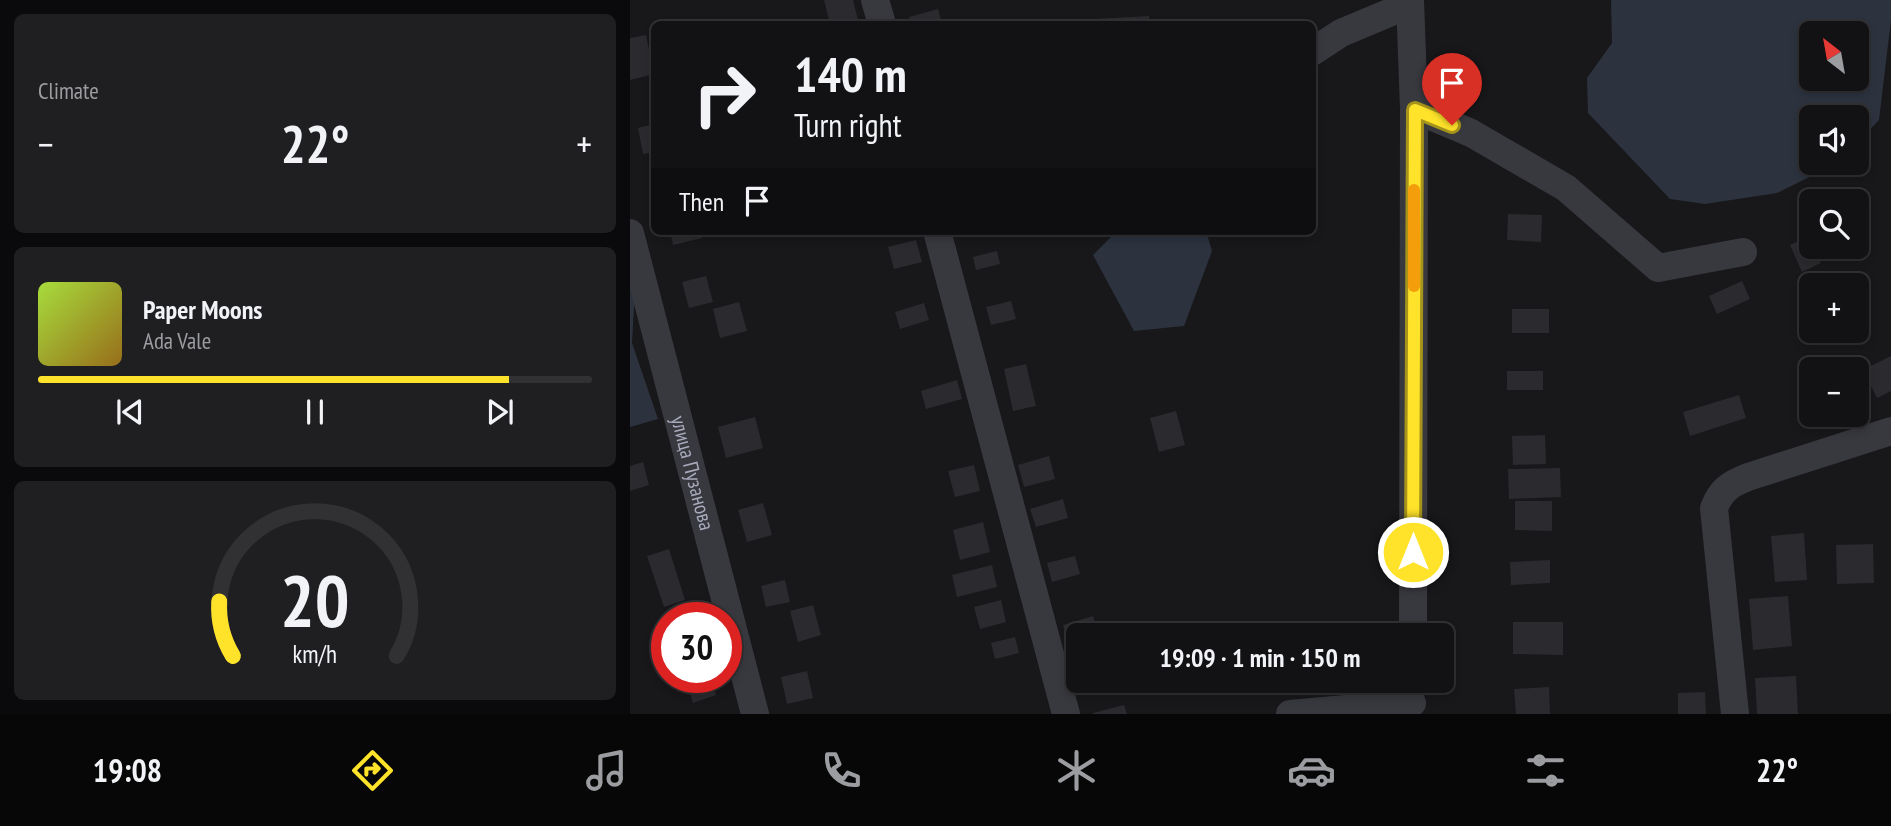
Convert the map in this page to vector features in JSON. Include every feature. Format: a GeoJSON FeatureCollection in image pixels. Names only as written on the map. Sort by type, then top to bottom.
{"type":"FeatureCollection","features":[{"type":"Feature","properties":{"kind":"street"},"geometry":{"type":"LineString","coordinates":[[875,0],[881,21]]}},
{"type":"Feature","properties":{"kind":"street"},"geometry":{"type":"LineString","coordinates":[[1316,49],[1341,33],[1410,2],[1415,110],[1413,623]]}},
{"type":"Feature","properties":{"kind":"street"},"geometry":{"type":"LineString","coordinates":[[1415,110],[1471,133],[1566,188],[1658,268],[1743,252]]}},
{"type":"Feature","properties":{"kind":"street","name":"улица Пузанова"},"geometry":{"type":"LineString","coordinates":[[630,233],[755,714]]}},
{"type":"Feature","properties":{"kind":"street"},"geometry":{"type":"LineString","coordinates":[[938,235],[1066,714]]}},
{"type":"Feature","properties":{"kind":"street"},"geometry":{"type":"LineString","coordinates":[[1735,714],[1714,508],[1719,494],[1732,483],[1891,431]]}},
{"type":"Feature","properties":{"kind":"street"},"geometry":{"type":"LineString","coordinates":[[1290,714],[1413,699]]}},
{"type":"Feature","properties":{"kind":"water"},"geometry":{"type":"Polygon","coordinates":[[[1611,0],[1891,0],[1879,120],[1869,130],[1869,105],[1799,105],[1799,175],[1814,175],[1777,193],[1705,204],[1670,199],[1588,113],[1587,78],[1612,43],[1611,0]]]}},
{"type":"Feature","properties":{"kind":"water"},"geometry":{"type":"Polygon","coordinates":[[[1113,235],[1207,235],[1212,251],[1184,326],[1134,331],[1093,255],[1113,235]]]}},
{"type":"Feature","properties":{"kind":"water"},"geometry":{"type":"Polygon","coordinates":[[[630,287],[635,289],[632,343],[658,419],[630,427],[630,287]]]}},
{"type":"Feature","properties":{"kind":"building"},"geometry":{"type":"Polygon","coordinates":[[[824,0],[853,0],[858,21],[829,21],[824,0]]]}},
{"type":"Feature","properties":{"kind":"building"},"geometry":{"type":"Polygon","coordinates":[[[938,9],[941,21],[910,21],[909,17],[938,9]]]}},
{"type":"Feature","properties":{"kind":"building"},"geometry":{"type":"Polygon","coordinates":[[[1149,16],[1150,21],[1093,21],[1149,16]]]}},
{"type":"Feature","properties":{"kind":"building"},"geometry":{"type":"Polygon","coordinates":[[[646,35],[651,75],[630,80],[630,38],[646,35]]]}},
{"type":"Feature","properties":{"kind":"building"},"geometry":{"type":"Polygon","coordinates":[[[651,125],[651,153],[643,154],[638,128],[651,125]]]}},
{"type":"Feature","properties":{"kind":"building"},"geometry":{"type":"Polygon","coordinates":[[[1508,214],[1542,215],[1541,242],[1507,240],[1508,214]]]}},
{"type":"Feature","properties":{"kind":"building"},"geometry":{"type":"Polygon","coordinates":[[[671,235],[701,235],[702,238],[673,245],[671,235]]]}},
{"type":"Feature","properties":{"kind":"building"},"geometry":{"type":"Polygon","coordinates":[[[916,240],[922,262],[894,269],[888,247],[916,240]]]}},
{"type":"Feature","properties":{"kind":"building"},"geometry":{"type":"Polygon","coordinates":[[[1799,241],[1799,259],[1819,259],[1821,263],[1802,272],[1790,245],[1799,241]]]}},
{"type":"Feature","properties":{"kind":"building"},"geometry":{"type":"Polygon","coordinates":[[[997,251],[1000,264],[976,270],[973,257],[997,251]]]}},
{"type":"Feature","properties":{"kind":"building"},"geometry":{"type":"Polygon","coordinates":[[[706,276],[713,302],[689,308],[682,282],[706,276]]]}},
{"type":"Feature","properties":{"kind":"building"},"geometry":{"type":"Polygon","coordinates":[[[1742,281],[1750,299],[1717,314],[1709,296],[1742,281]]]}},
{"type":"Feature","properties":{"kind":"building"},"geometry":{"type":"Polygon","coordinates":[[[1011,301],[1016,319],[991,325],[986,307],[1011,301]]]}},
{"type":"Feature","properties":{"kind":"building"},"geometry":{"type":"Polygon","coordinates":[[[739,302],[747,331],[720,338],[713,309],[739,302]]]}},
{"type":"Feature","properties":{"kind":"building"},"geometry":{"type":"Polygon","coordinates":[[[924,303],[929,320],[900,329],[895,312],[924,303]]]}},
{"type":"Feature","properties":{"kind":"building"},"geometry":{"type":"Polygon","coordinates":[[[1512,309],[1549,309],[1549,333],[1512,333],[1512,309]]]}},
{"type":"Feature","properties":{"kind":"building"},"geometry":{"type":"Polygon","coordinates":[[[1891,356],[1891,391],[1877,398],[1869,382],[1869,367],[1891,356]]]}},
{"type":"Feature","properties":{"kind":"building"},"geometry":{"type":"Polygon","coordinates":[[[1026,364],[1036,406],[1013,411],[1004,369],[1026,364]]]}},
{"type":"Feature","properties":{"kind":"building"},"geometry":{"type":"Polygon","coordinates":[[[1507,371],[1543,371],[1543,390],[1507,390],[1507,371]]]}},
{"type":"Feature","properties":{"kind":"building"},"geometry":{"type":"Polygon","coordinates":[[[957,380],[962,399],[926,409],[921,391],[957,380]]]}},
{"type":"Feature","properties":{"kind":"building"},"geometry":{"type":"Polygon","coordinates":[[[1739,395],[1746,418],[1690,436],[1683,412],[1739,395]]]}},
{"type":"Feature","properties":{"kind":"building"},"geometry":{"type":"Polygon","coordinates":[[[1176,411],[1185,445],[1159,452],[1150,418],[1176,411]]]}},
{"type":"Feature","properties":{"kind":"building"},"geometry":{"type":"Polygon","coordinates":[[[755,417],[763,448],[726,458],[718,427],[755,417]]]}},
{"type":"Feature","properties":{"kind":"building"},"geometry":{"type":"Polygon","coordinates":[[[1545,435],[1546,464],[1513,465],[1512,436],[1545,435]]]}},
{"type":"Feature","properties":{"kind":"building"},"geometry":{"type":"Polygon","coordinates":[[[1049,456],[1055,479],[1024,487],[1018,465],[1049,456]]]}},
{"type":"Feature","properties":{"kind":"building"},"geometry":{"type":"Polygon","coordinates":[[[643,462],[649,485],[630,491],[630,466],[643,462]]]}},
{"type":"Feature","properties":{"kind":"building"},"geometry":{"type":"Polygon","coordinates":[[[974,465],[980,491],[955,497],[948,471],[974,465]]]}},
{"type":"Feature","properties":{"kind":"building"},"geometry":{"type":"Polygon","coordinates":[[[1560,468],[1561,497],[1509,499],[1508,469],[1560,468]]]}},
{"type":"Feature","properties":{"kind":"building"},"geometry":{"type":"Polygon","coordinates":[[[1063,499],[1068,518],[1036,527],[1030,509],[1063,499]]]}},
{"type":"Feature","properties":{"kind":"building"},"geometry":{"type":"Polygon","coordinates":[[[1515,501],[1552,501],[1552,531],[1515,530],[1515,501]]]}},
{"type":"Feature","properties":{"kind":"building"},"geometry":{"type":"Polygon","coordinates":[[[763,503],[772,535],[747,542],[738,510],[763,503]]]}},
{"type":"Feature","properties":{"kind":"building"},"geometry":{"type":"Polygon","coordinates":[[[983,522],[990,552],[960,560],[953,530],[983,522]]]}},
{"type":"Feature","properties":{"kind":"building"},"geometry":{"type":"Polygon","coordinates":[[[1804,533],[1807,580],[1775,582],[1771,536],[1804,533]]]}},
{"type":"Feature","properties":{"kind":"building"},"geometry":{"type":"Polygon","coordinates":[[[1873,544],[1874,583],[1837,584],[1836,545],[1873,544]]]}},
{"type":"Feature","properties":{"kind":"building"},"geometry":{"type":"Polygon","coordinates":[[[669,549],[685,600],[662,602],[647,556],[669,549]]]}},
{"type":"Feature","properties":{"kind":"building"},"geometry":{"type":"Polygon","coordinates":[[[1075,556],[1080,574],[1052,582],[1047,563],[1075,556]]]}},
{"type":"Feature","properties":{"kind":"building"},"geometry":{"type":"Polygon","coordinates":[[[1550,560],[1550,583],[1511,585],[1510,562],[1550,560]]]}},
{"type":"Feature","properties":{"kind":"building"},"geometry":{"type":"Polygon","coordinates":[[[992,565],[997,587],[957,597],[952,575],[992,565]]]}},
{"type":"Feature","properties":{"kind":"building"},"geometry":{"type":"Polygon","coordinates":[[[785,580],[790,602],[766,607],[761,586],[785,580]]]}},
{"type":"Feature","properties":{"kind":"building"},"geometry":{"type":"Polygon","coordinates":[[[1788,596],[1792,646],[1753,650],[1749,599],[1788,596]]]}},
{"type":"Feature","properties":{"kind":"building"},"geometry":{"type":"Polygon","coordinates":[[[1001,600],[1006,622],[980,629],[974,607],[1001,600]]]}},
{"type":"Feature","properties":{"kind":"building"},"geometry":{"type":"Polygon","coordinates":[[[813,605],[821,635],[798,642],[790,611],[813,605]]]}},
{"type":"Feature","properties":{"kind":"building"},"geometry":{"type":"Polygon","coordinates":[[[1093,616],[1095,623],[1070,623],[1093,616]]]}},
{"type":"Feature","properties":{"kind":"building"},"geometry":{"type":"Polygon","coordinates":[[[1513,622],[1563,622],[1563,655],[1513,654],[1513,622]]]}},
{"type":"Feature","properties":{"kind":"building"},"geometry":{"type":"Polygon","coordinates":[[[1015,637],[1019,653],[995,659],[991,643],[1015,637]]]}},
{"type":"Feature","properties":{"kind":"building"},"geometry":{"type":"Polygon","coordinates":[[[807,671],[813,698],[787,704],[781,677],[807,671]]]}},
{"type":"Feature","properties":{"kind":"building"},"geometry":{"type":"Polygon","coordinates":[[[1796,676],[1798,714],[1757,714],[1755,678],[1796,676]]]}},
{"type":"Feature","properties":{"kind":"building"},"geometry":{"type":"Polygon","coordinates":[[[1549,687],[1550,714],[1516,714],[1514,689],[1549,687]]]}},
{"type":"Feature","properties":{"kind":"building"},"geometry":{"type":"Polygon","coordinates":[[[1705,692],[1706,714],[1678,714],[1678,693],[1705,692]]]}},
{"type":"Feature","properties":{"kind":"building"},"geometry":{"type":"Polygon","coordinates":[[[690,693],[715,693],[716,695],[693,703],[690,693]]]}},
{"type":"Feature","properties":{"kind":"building"},"geometry":{"type":"Polygon","coordinates":[[[1124,705],[1127,714],[1093,714],[1093,713],[1124,705]]]}},
{"type":"Feature","properties":{"kind":"slow traffic"},"geometry":{"type":"LineString","coordinates":[[1414,190],[1414,286]]}},
{"type":"Feature","properties":{"kind":"route"},"geometry":{"type":"LineString","coordinates":[[1413,552],[1415,110],[1452,125]]}}]}
